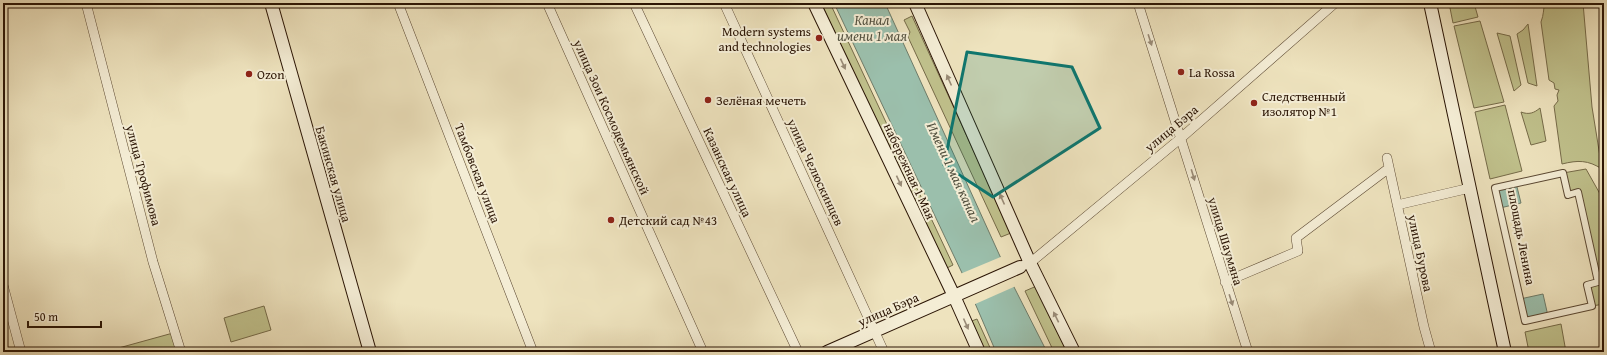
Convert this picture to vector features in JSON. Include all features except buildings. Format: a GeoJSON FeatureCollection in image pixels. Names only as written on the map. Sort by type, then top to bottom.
{"type":"FeatureCollection","features":[{"type":"Feature","properties":{"kind":"main road","name":"Бакинская улица"},"geometry":{"type":"LineString","coordinates":[[271,3],[370,352]]}},
{"type":"Feature","properties":{"kind":"main road","name":"набережная 1 Мая"},"geometry":{"type":"LineString","coordinates":[[814,3],[958,295],[979,352]]}},
{"type":"Feature","properties":{"kind":"main road"},"geometry":{"type":"LineString","coordinates":[[915,3],[1025,265],[1074,352]]}},
{"type":"Feature","properties":{"kind":"main road"},"geometry":{"type":"LineString","coordinates":[[1430,3],[1505,352]]}},
{"type":"Feature","properties":{"kind":"main road","name":"улица Бэра"},"geometry":{"type":"LineString","coordinates":[[826,352],[1025,265]]}},
{"type":"Feature","properties":{"kind":"street","name":"улица Трофимова"},"geometry":{"type":"LineString","coordinates":[[86,3],[153,262],[181,352]]}},
{"type":"Feature","properties":{"kind":"street","name":"Тамбовская улица"},"geometry":{"type":"LineString","coordinates":[[398,3],[533,352]]}},
{"type":"Feature","properties":{"kind":"street","name":"улица Зои Космодемьянской"},"geometry":{"type":"LineString","coordinates":[[547,3],[703,352]]}},
{"type":"Feature","properties":{"kind":"street","name":"Казанская улица"},"geometry":{"type":"LineString","coordinates":[[634,3],[798,352]]}},
{"type":"Feature","properties":{"kind":"street","name":"улица Челюскинцев"},"geometry":{"type":"LineString","coordinates":[[724,3],[884,352]]}},
{"type":"Feature","properties":{"kind":"street","name":"улица Шаумяна"},"geometry":{"type":"LineString","coordinates":[[1138,3],[1248,352]]}},
{"type":"Feature","properties":{"kind":"street","name":"улица Бэра"},"geometry":{"type":"LineString","coordinates":[[1025,265],[1181,138],[1335,3]]}},
{"type":"Feature","properties":{"kind":"street","name":"улица Бурова"},"geometry":{"type":"LineString","coordinates":[[1225,282],[1298,251],[1296,238],[1388,163],[1424,327],[1431,352]]}},
{"type":"Feature","properties":{"kind":"street","name":"площадь Ленина"},"geometry":{"type":"LineString","coordinates":[[1563,173],[1568,195],[1578,192],[1598,282],[1587,285],[1592,306],[1525,321],[1495,188],[1563,173]]}},
{"type":"Feature","properties":{"kind":"street"},"geometry":{"type":"LineString","coordinates":[[1397,205],[1470,188]]}},
{"type":"Feature","properties":{"kind":"street"},"geometry":{"type":"LineString","coordinates":[[3,285],[21,352]]}},
{"type":"Feature","properties":{"kind":"highlighted area"},"geometry":{"type":"Polygon","coordinates":[[[967,52],[1072,67],[1100,128],[993,197],[944,165],[967,52]]]}},
{"type":"Feature","properties":{"kind":"shaded area"},"geometry":{"type":"Polygon","coordinates":[[[821,3],[830,3],[953,265],[945,269],[821,3]]]}},
{"type":"Feature","properties":{"kind":"shaded area"},"geometry":{"type":"Polygon","coordinates":[[[1449,3],[1474,3],[1478,17],[1453,23],[1449,3]]]}},
{"type":"Feature","properties":{"kind":"shaded area"},"geometry":{"type":"Polygon","coordinates":[[[1545,3],[1583,3],[1592,107],[1602,169],[1587,162],[1562,164],[1554,106],[1558,101],[1557,95],[1559,90],[1555,89],[1554,83],[1549,80],[1541,22],[1545,3]]]}},
{"type":"Feature","properties":{"kind":"shaded area"},"geometry":{"type":"Polygon","coordinates":[[[912,16],[1011,233],[1001,237],[908,37],[910,32],[904,20],[912,16]]]}},
{"type":"Feature","properties":{"kind":"shaded area"},"geometry":{"type":"Polygon","coordinates":[[[1480,21],[1504,102],[1474,108],[1454,26],[1480,21]]]}},
{"type":"Feature","properties":{"kind":"shaded area"},"geometry":{"type":"Polygon","coordinates":[[[1528,24],[1537,86],[1528,83],[1517,34],[1528,24]]]}},
{"type":"Feature","properties":{"kind":"shaded area"},"geometry":{"type":"Polygon","coordinates":[[[1497,33],[1510,36],[1521,85],[1514,91],[1497,33]]]}},
{"type":"Feature","properties":{"kind":"shaded area"},"geometry":{"type":"Polygon","coordinates":[[[1505,105],[1522,171],[1490,179],[1475,112],[1505,105]]]}},
{"type":"Feature","properties":{"kind":"shaded area"},"geometry":{"type":"Polygon","coordinates":[[[1540,108],[1546,141],[1531,145],[1521,112],[1531,113],[1540,108]]]}},
{"type":"Feature","properties":{"kind":"shaded area"},"geometry":{"type":"Polygon","coordinates":[[[1586,169],[1604,201],[1604,304],[1592,306],[1587,285],[1598,282],[1578,193],[1568,195],[1563,173],[1586,169]]]}},
{"type":"Feature","properties":{"kind":"shaded area"},"geometry":{"type":"Polygon","coordinates":[[[1039,285],[1066,342],[1066,352],[1054,352],[1025,291],[1039,285]]]}},
{"type":"Feature","properties":{"kind":"shaded area"},"geometry":{"type":"Polygon","coordinates":[[[264,306],[271,330],[231,342],[224,318],[264,306]]]}},
{"type":"Feature","properties":{"kind":"shaded area"},"geometry":{"type":"Polygon","coordinates":[[[977,319],[992,352],[983,352],[969,322],[977,319]]]}},
{"type":"Feature","properties":{"kind":"shaded area"},"geometry":{"type":"Polygon","coordinates":[[[1561,324],[1566,352],[1529,352],[1525,332],[1561,324]]]}},
{"type":"Feature","properties":{"kind":"shaded area"},"geometry":{"type":"Polygon","coordinates":[[[173,333],[178,352],[116,352],[115,349],[173,333]]]}},
{"type":"Feature","properties":{"kind":"water","name":"Канал имени 1 мая"},"geometry":{"type":"Polygon","coordinates":[[[834,3],[885,3],[1014,287],[1047,352],[996,352],[962,273],[834,3]]]}},
{"type":"Feature","properties":{"kind":"water"},"geometry":{"type":"Polygon","coordinates":[[[1516,183],[1521,203],[1500,208],[1495,188],[1516,183]]]}},
{"type":"Feature","properties":{"kind":"water"},"geometry":{"type":"Polygon","coordinates":[[[1543,294],[1548,316],[1525,321],[1520,299],[1543,294]]]}},
{"type":"Feature","properties":{"kind":"pier"},"geometry":{"type":"Polygon","coordinates":[[[1003,256],[1016,286],[973,305],[960,274],[1003,256]]]}},
{"type":"Feature","properties":{"kind":"place","name":"Modern systems and technologies"},"geometry":{"type":"Point","coordinates":[819,38]}},
{"type":"Feature","properties":{"kind":"place","name":"La Rossa"},"geometry":{"type":"Point","coordinates":[1181,72]}},
{"type":"Feature","properties":{"kind":"place","name":"Ozon"},"geometry":{"type":"Point","coordinates":[249,74]}},
{"type":"Feature","properties":{"kind":"place","name":"Зелёная мечеть"},"geometry":{"type":"Point","coordinates":[708,100]}},
{"type":"Feature","properties":{"kind":"place","name":"Следственный изолятор №1"},"geometry":{"type":"Point","coordinates":[1254,103]}},
{"type":"Feature","properties":{"kind":"place","name":"Детский сад №43"},"geometry":{"type":"Point","coordinates":[611,220]}},
{"type":"Feature","properties":{"kind":"water label","name":"Имени 1 мая канал"},"geometry":{"type":"Point","coordinates":[954,172]}}]}
